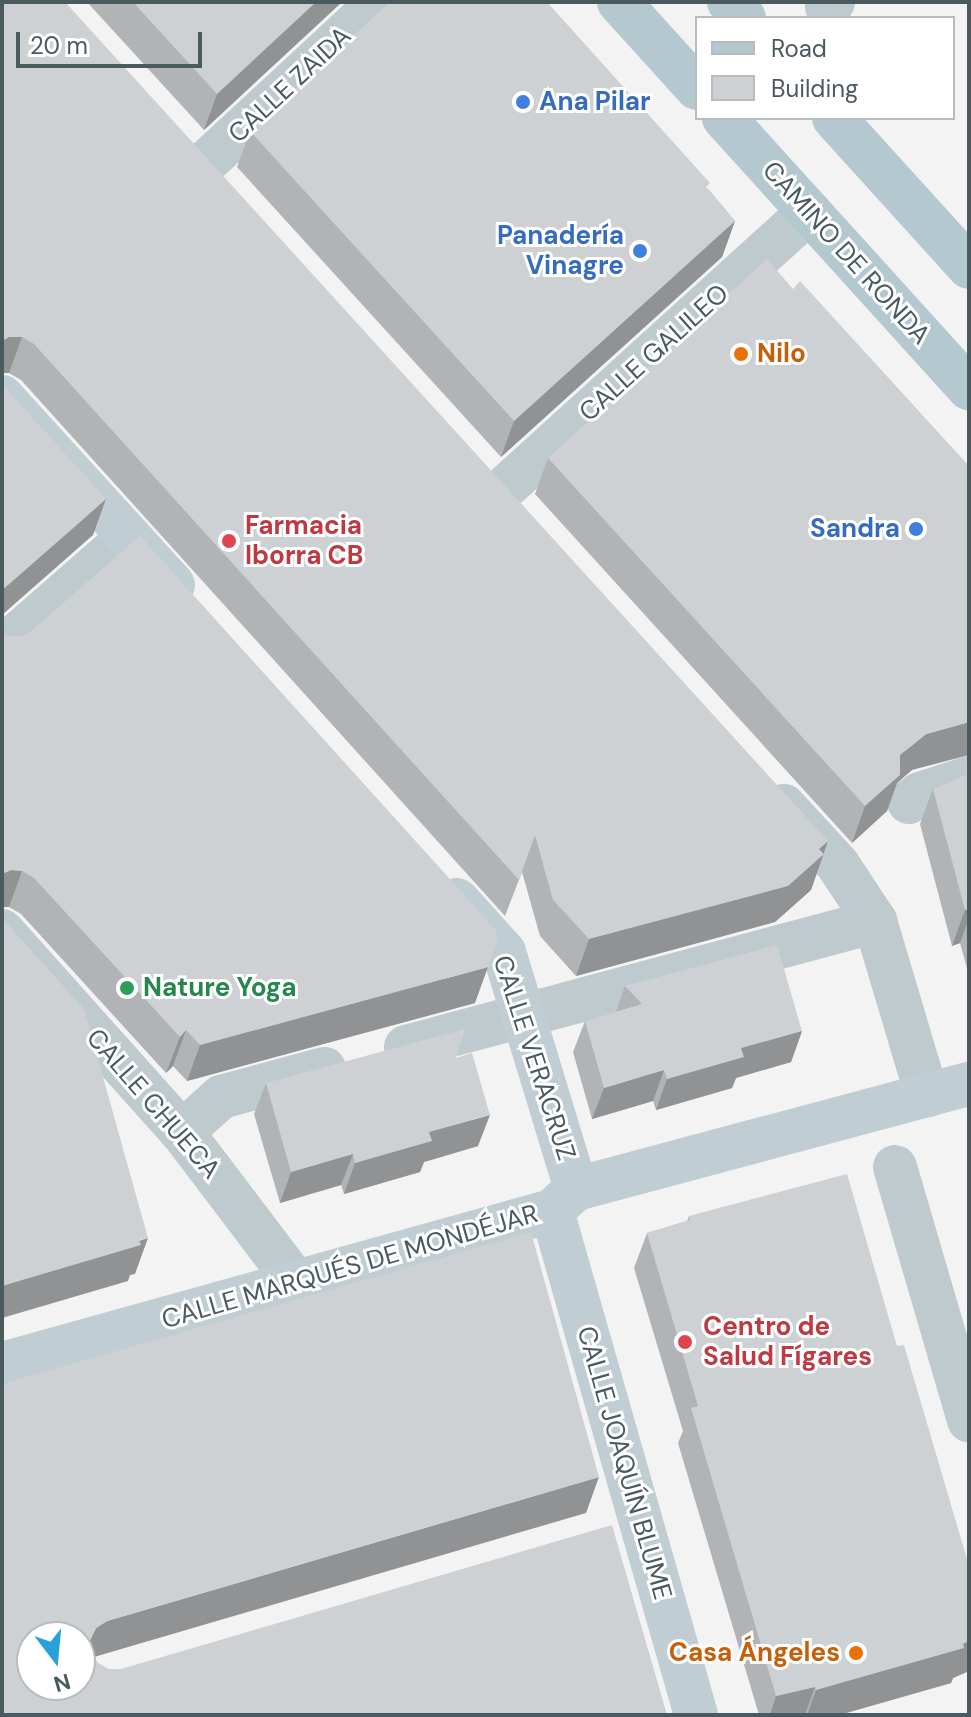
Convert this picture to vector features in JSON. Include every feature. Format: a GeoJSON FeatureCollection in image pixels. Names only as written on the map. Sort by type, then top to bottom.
{"type":"FeatureCollection","features":[{"type":"Feature","properties":{"kind":"main road"},"geometry":{"type":"LineString","coordinates":[[619,2],[695,86]]}},
{"type":"Feature","properties":{"kind":"main road","name":"CAMINO DE RONDA"},"geometry":{"type":"LineString","coordinates":[[726,120],[969,388]]}},
{"type":"Feature","properties":{"kind":"main road"},"geometry":{"type":"LineString","coordinates":[[836,120],[969,267]]}},
{"type":"Feature","properties":{"kind":"street","name":"CALLE ZAIDA"},"geometry":{"type":"LineString","coordinates":[[201,167],[379,2]]}},
{"type":"Feature","properties":{"kind":"street"},"geometry":{"type":"LineString","coordinates":[[169,132],[233,202]]}},
{"type":"Feature","properties":{"kind":"street","name":"CALLE GALILEO"},"geometry":{"type":"LineString","coordinates":[[498,494],[809,212]]}},
{"type":"Feature","properties":{"kind":"street"},"geometry":{"type":"LineString","coordinates":[[2,397],[204,620]]}},
{"type":"Feature","properties":{"kind":"street"},"geometry":{"type":"LineString","coordinates":[[466,459],[530,529]]}},
{"type":"Feature","properties":{"kind":"street"},"geometry":{"type":"LineString","coordinates":[[2,648],[129,537]]}},
{"type":"Feature","properties":{"kind":"street"},"geometry":{"type":"LineString","coordinates":[[753,772],[838,865],[875,921],[927,1095]]}},
{"type":"Feature","properties":{"kind":"street"},"geometry":{"type":"LineString","coordinates":[[909,802],[920,794],[969,778]]}},
{"type":"Feature","properties":{"kind":"street","name":"CALLE VERACRUZ"},"geometry":{"type":"LineString","coordinates":[[429,869],[504,952],[524,1015],[564,1200]]}},
{"type":"Feature","properties":{"kind":"street"},"geometry":{"type":"LineString","coordinates":[[182,1132],[221,1097],[875,921]]}},
{"type":"Feature","properties":{"kind":"street","name":"CALLE CHUECA"},"geometry":{"type":"LineString","coordinates":[[2,931],[182,1132],[296,1282]]}},
{"type":"Feature","properties":{"kind":"street","name":"CALLE MARQUÉS DE MONDÉJAR"},"geometry":{"type":"LineString","coordinates":[[2,1364],[296,1282],[564,1200],[969,1084]]}},
{"type":"Feature","properties":{"kind":"street"},"geometry":{"type":"LineString","coordinates":[[895,1167],[969,1420]]}},
{"type":"Feature","properties":{"kind":"street","name":"CALLE JOAQUÍN BLUME"},"geometry":{"type":"LineString","coordinates":[[564,1200],[642,1523],[696,1715]]}},
{"type":"Feature","properties":{"kind":"street"},"geometry":{"type":"LineString","coordinates":[[599,1536],[642,1523]]}},
{"type":"Feature","properties":{"kind":"building"},"geometry":{"type":"Polygon","coordinates":[[[2,2],[65,2],[828,841],[819,849],[824,854],[788,886],[589,939],[553,900],[535,835],[519,880],[34,344],[22,337],[9,337],[2,341],[2,2]]]}},
{"type":"Feature","properties":{"kind":"building"},"geometry":{"type":"Polygon","coordinates":[[[133,2],[316,2],[217,94],[133,2]]]}},
{"type":"Feature","properties":{"kind":"building"},"geometry":{"type":"Polygon","coordinates":[[[390,2],[547,2],[710,183],[706,187],[735,221],[514,421],[250,131],[390,2]]]}},
{"type":"Feature","properties":{"kind":"building"},"geometry":{"type":"Polygon","coordinates":[[[767,259],[793,289],[800,281],[969,466],[969,722],[926,734],[900,755],[900,775],[865,806],[548,458],[767,259]]]}},
{"type":"Feature","properties":{"kind":"building"},"geometry":{"type":"Polygon","coordinates":[[[2,384],[106,499],[2,590],[2,384]]]}},
{"type":"Feature","properties":{"kind":"building"},"geometry":{"type":"Polygon","coordinates":[[[140,536],[495,929],[498,939],[488,967],[200,1045],[186,1030],[180,1037],[34,878],[22,871],[11,870],[2,874],[2,632],[8,636],[21,636],[31,631],[140,536]]]}},
{"type":"Feature","properties":{"kind":"building"},"geometry":{"type":"Polygon","coordinates":[[[969,773],[969,909],[965,910],[933,789],[969,773]]]}},
{"type":"Feature","properties":{"kind":"building"},"geometry":{"type":"Polygon","coordinates":[[[2,918],[84,1009],[148,1238],[139,1240],[141,1245],[2,1286],[2,918]]]}},
{"type":"Feature","properties":{"kind":"building"},"geometry":{"type":"Polygon","coordinates":[[[777,945],[802,1031],[741,1048],[744,1057],[667,1079],[664,1070],[604,1088],[585,1021],[642,1004],[625,986],[777,945]]]}},
{"type":"Feature","properties":{"kind":"building"},"geometry":{"type":"Polygon","coordinates":[[[465,1029],[456,1058],[472,1053],[490,1115],[429,1132],[432,1141],[355,1163],[353,1154],[291,1172],[266,1083],[465,1029]]]}},
{"type":"Feature","properties":{"kind":"building"},"geometry":{"type":"Polygon","coordinates":[[[847,1174],[897,1346],[904,1345],[969,1566],[969,1641],[963,1644],[964,1648],[816,1690],[815,1687],[776,1696],[691,1408],[698,1406],[647,1233],[690,1220],[689,1216],[847,1174]]]}},
{"type":"Feature","properties":{"kind":"building"},"geometry":{"type":"Polygon","coordinates":[[[531,1232],[599,1477],[107,1621],[96,1628],[96,1621],[16,1621],[16,1701],[96,1701],[96,1660],[109,1669],[121,1669],[612,1525],[667,1715],[2,1715],[2,1384],[531,1232]]]}},
{"type":"Feature","properties":{"kind":"place","name":"Ana Pilar"},"geometry":{"type":"Point","coordinates":[523,102]}},
{"type":"Feature","properties":{"kind":"place","name":"Panadería Vinagre"},"geometry":{"type":"Point","coordinates":[640,251]}},
{"type":"Feature","properties":{"kind":"place","name":"Nilo"},"geometry":{"type":"Point","coordinates":[741,354]}},
{"type":"Feature","properties":{"kind":"place","name":"Sandra"},"geometry":{"type":"Point","coordinates":[916,529]}},
{"type":"Feature","properties":{"kind":"place","name":"Farmacia Iborra CB"},"geometry":{"type":"Point","coordinates":[229,541]}},
{"type":"Feature","properties":{"kind":"place","name":"Nature Yoga"},"geometry":{"type":"Point","coordinates":[127,988]}},
{"type":"Feature","properties":{"kind":"place","name":"Centro de Salud Fígares"},"geometry":{"type":"Point","coordinates":[685,1342]}},
{"type":"Feature","properties":{"kind":"place","name":"Casa Ángeles"},"geometry":{"type":"Point","coordinates":[856,1653]}}]}
